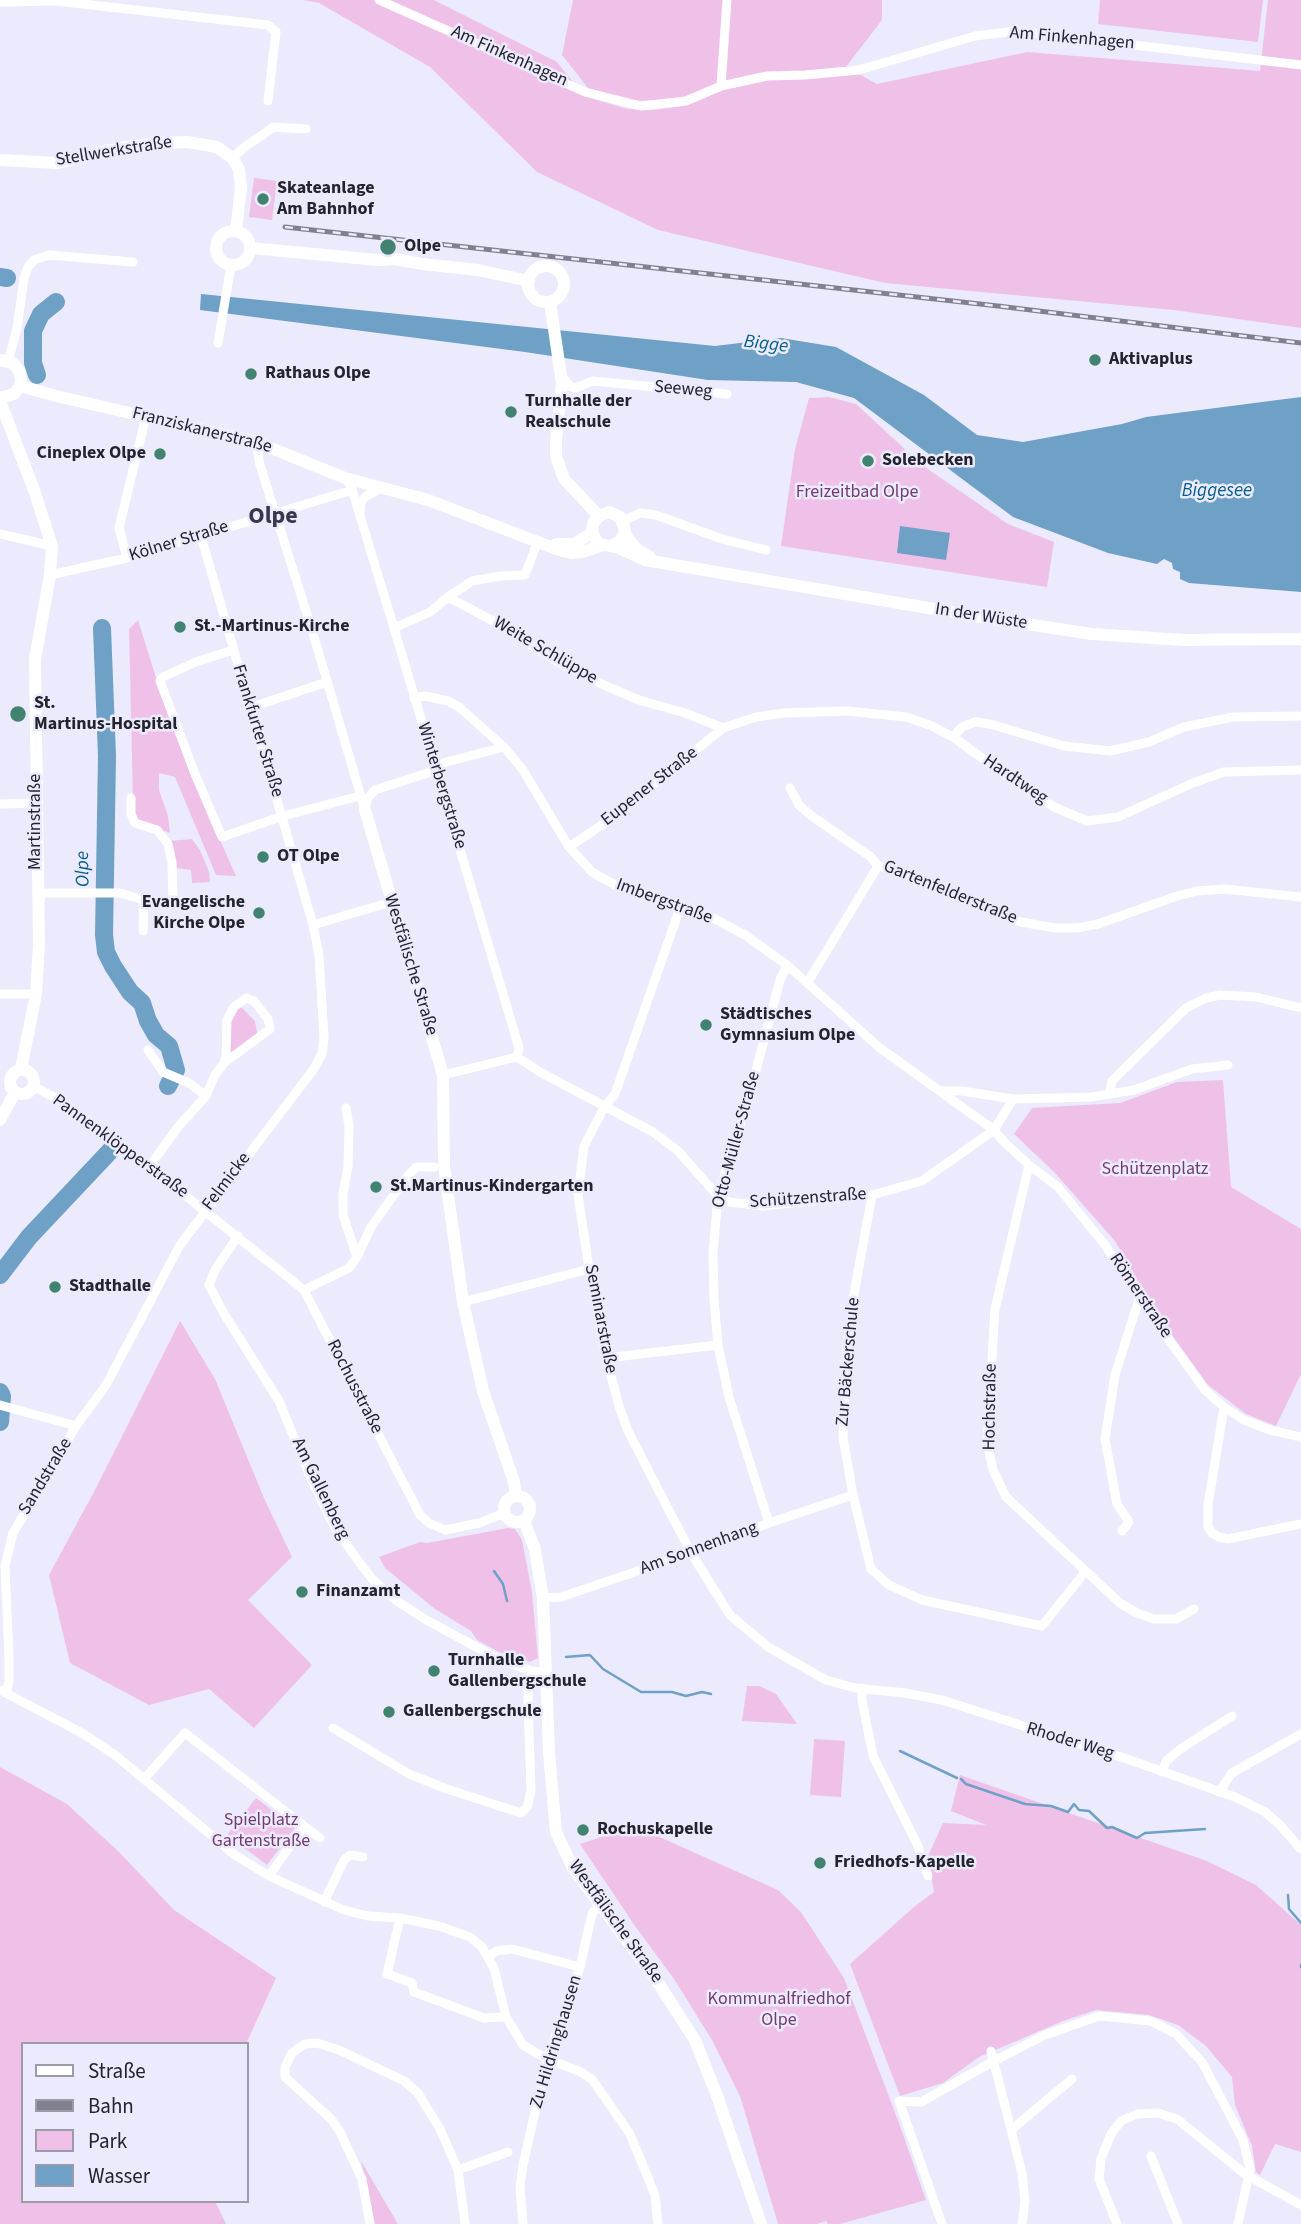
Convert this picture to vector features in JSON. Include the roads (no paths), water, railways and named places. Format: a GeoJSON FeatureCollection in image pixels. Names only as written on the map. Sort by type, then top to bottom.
{"type":"FeatureCollection","features":[{"type":"Feature","properties":{"kind":"street","name":"Am Finkenhagen"},"geometry":{"type":"LineString","coordinates":[[379,0],[585,92],[641,106],[674,104],[721,86],[767,76],[859,70],[975,36],[1017,31],[1301,65]]}},
{"type":"Feature","properties":{"kind":"street"},"geometry":{"type":"LineString","coordinates":[[721,86],[727,0]]}},
{"type":"Feature","properties":{"kind":"street"},"geometry":{"type":"LineString","coordinates":[[0,2],[56,1],[268,25],[276,32],[268,101]]}},
{"type":"Feature","properties":{"kind":"street"},"geometry":{"type":"LineString","coordinates":[[236,231],[241,178],[232,158],[274,127],[306,129]]}},
{"type":"Feature","properties":{"kind":"street","name":"Stellwerkstraße"},"geometry":{"type":"LineString","coordinates":[[0,160],[58,163],[119,148],[187,142],[217,147],[232,158]]}},
{"type":"Feature","properties":{"kind":"street"},"geometry":{"type":"LineString","coordinates":[[230,231],[245,235],[251,248],[247,259],[237,265],[221,261],[216,251],[221,236],[230,231]]}},
{"type":"Feature","properties":{"kind":"street"},"geometry":{"type":"LineString","coordinates":[[251,248],[378,260],[395,259],[491,272],[528,281]]}},
{"type":"Feature","properties":{"kind":"street"},"geometry":{"type":"LineString","coordinates":[[52,546],[0,400],[11,396],[20,386],[19,371],[13,363],[4,361],[17,329],[24,278],[34,260],[49,255],[133,262]]}},
{"type":"Feature","properties":{"kind":"street"},"geometry":{"type":"LineString","coordinates":[[218,343],[231,265]]}},
{"type":"Feature","properties":{"kind":"street"},"geometry":{"type":"LineString","coordinates":[[539,268],[556,270],[563,280],[564,286],[559,296],[550,302],[534,298],[528,288],[528,281],[539,268]]}},
{"type":"Feature","properties":{"kind":"street"},"geometry":{"type":"LineString","coordinates":[[550,302],[562,375],[556,456],[564,479],[599,516]]}},
{"type":"Feature","properties":{"kind":"street","name":"Seeweg"},"geometry":{"type":"LineString","coordinates":[[562,375],[570,386],[575,388],[593,382],[727,394]]}},
{"type":"Feature","properties":{"kind":"street","name":"Franziskanerstraße"},"geometry":{"type":"LineString","coordinates":[[20,386],[256,442],[345,478],[382,488]]}},
{"type":"Feature","properties":{"kind":"street"},"geometry":{"type":"LineString","coordinates":[[127,558],[119,528],[146,416]]}},
{"type":"Feature","properties":{"kind":"street","name":"Westfälische Straße"},"geometry":{"type":"LineString","coordinates":[[256,442],[260,465],[443,1075],[444,1166],[463,1301],[483,1391],[514,1482],[516,1496]]}},
{"type":"Feature","properties":{"kind":"street","name":"Winterbergstraße"},"geometry":{"type":"LineString","coordinates":[[345,478],[351,486],[436,768],[519,1048],[517,1057]]}},
{"type":"Feature","properties":{"kind":"street"},"geometry":{"type":"LineString","coordinates":[[359,515],[363,499],[382,488],[428,500],[571,553],[621,541],[624,527],[640,513],[656,515],[766,550]]}},
{"type":"Feature","properties":{"kind":"street","name":"Kölner Straße"},"geometry":{"type":"LineString","coordinates":[[50,575],[127,558],[346,492]]}},
{"type":"Feature","properties":{"kind":"street"},"geometry":{"type":"LineString","coordinates":[[607,546],[596,540],[592,533],[593,523],[599,516],[609,512],[615,514],[624,527]]}},
{"type":"Feature","properties":{"kind":"street","name":"In der Wüste"},"geometry":{"type":"LineString","coordinates":[[624,527],[628,539],[638,550],[663,562]]}},
{"type":"Feature","properties":{"kind":"street"},"geometry":{"type":"LineString","coordinates":[[538,541],[568,545],[579,542],[592,533]]}},
{"type":"Feature","properties":{"kind":"street"},"geometry":{"type":"LineString","coordinates":[[0,534],[52,546]]}},
{"type":"Feature","properties":{"kind":"street","name":"Frankfurter Straße"},"geometry":{"type":"LineString","coordinates":[[201,536],[313,925]]}},
{"type":"Feature","properties":{"kind":"street"},"geometry":{"type":"LineString","coordinates":[[394,628],[430,612],[472,581],[525,575],[538,541]]}},
{"type":"Feature","properties":{"kind":"street","name":"Martinstraße"},"geometry":{"type":"LineString","coordinates":[[21,1069],[36,994],[39,943],[34,659],[50,575],[52,546]]}},
{"type":"Feature","properties":{"kind":"street","name":"In der Wüste"},"geometry":{"type":"LineString","coordinates":[[607,546],[619,548],[645,560],[1092,634],[1184,640],[1301,639]]}},
{"type":"Feature","properties":{"kind":"street","name":"Weite Schlüppe"},"geometry":{"type":"LineString","coordinates":[[448,597],[495,622],[558,662],[604,685],[639,700],[726,726]]}},
{"type":"Feature","properties":{"kind":"street"},"geometry":{"type":"LineString","coordinates":[[233,650],[196,662],[163,677],[160,681],[222,837],[283,816],[360,796]]}},
{"type":"Feature","properties":{"kind":"street"},"geometry":{"type":"LineString","coordinates":[[252,707],[327,682]]}},
{"type":"Feature","properties":{"kind":"street","name":"Imbergstraße"},"geometry":{"type":"LineString","coordinates":[[414,698],[425,696],[448,701],[459,707],[504,747],[523,771],[569,847],[592,872],[615,885],[681,905],[733,928],[808,982],[880,1048],[995,1130]]}},
{"type":"Feature","properties":{"kind":"street","name":"Hardtweg"},"geometry":{"type":"LineString","coordinates":[[726,726],[784,713],[848,711],[906,718],[932,726],[953,737],[1054,807],[1087,821],[1118,817],[1224,772],[1301,770]]}},
{"type":"Feature","properties":{"kind":"street"},"geometry":{"type":"LineString","coordinates":[[953,737],[962,727],[975,722],[1064,746],[1110,751],[1149,741],[1184,727],[1233,717],[1301,716]]}},
{"type":"Feature","properties":{"kind":"street","name":"Eupener Straße"},"geometry":{"type":"LineString","coordinates":[[569,847],[615,816],[726,726]]}},
{"type":"Feature","properties":{"kind":"street"},"geometry":{"type":"LineString","coordinates":[[365,810],[367,799],[375,790],[504,747]]}},
{"type":"Feature","properties":{"kind":"street"},"geometry":{"type":"LineString","coordinates":[[356,780],[365,788],[375,790]]}},
{"type":"Feature","properties":{"kind":"street","name":"Gartenfelderstraße"},"geometry":{"type":"LineString","coordinates":[[790,788],[799,805],[871,857],[878,866],[1021,922],[1055,928],[1077,928],[1098,924],[1197,891],[1225,889],[1301,897]]}},
{"type":"Feature","properties":{"kind":"street"},"geometry":{"type":"LineString","coordinates":[[37,893],[105,892],[130,894],[144,900],[173,902],[172,862],[168,844],[157,830],[135,823],[131,814],[131,798]]}},
{"type":"Feature","properties":{"kind":"street"},"geometry":{"type":"LineString","coordinates":[[0,804],[36,803]]}},
{"type":"Feature","properties":{"kind":"street"},"geometry":{"type":"LineString","coordinates":[[808,982],[878,866]]}},
{"type":"Feature","properties":{"kind":"street"},"geometry":{"type":"LineString","coordinates":[[143,931],[144,900]]}},
{"type":"Feature","properties":{"kind":"street"},"geometry":{"type":"LineString","coordinates":[[313,925],[391,902]]}},
{"type":"Feature","properties":{"kind":"street","name":"Seminarstraße"},"geometry":{"type":"LineString","coordinates":[[681,905],[615,1094],[605,1106],[584,1146],[578,1195],[589,1269],[606,1358],[628,1431],[691,1553],[730,1615],[768,1647],[820,1677]]}},
{"type":"Feature","properties":{"kind":"street","name":"Felmicke"},"geometry":{"type":"LineString","coordinates":[[76,1426],[106,1385],[180,1245],[313,1070],[322,1054],[324,1038],[319,955],[313,925]]}},
{"type":"Feature","properties":{"kind":"street","name":"Otto-Müller-Straße"},"geometry":{"type":"LineString","coordinates":[[769,1523],[729,1397],[718,1345],[713,1253],[718,1196],[749,1097],[780,980],[787,965]]}},
{"type":"Feature","properties":{"kind":"street"},"geometry":{"type":"LineString","coordinates":[[0,994],[36,994]]}},
{"type":"Feature","properties":{"kind":"street"},"geometry":{"type":"LineString","coordinates":[[1109,1094],[1112,1081],[1149,1044],[1186,1008],[1206,998],[1220,995],[1256,997],[1301,1008]]}},
{"type":"Feature","properties":{"kind":"street"},"geometry":{"type":"LineString","coordinates":[[149,1167],[178,1127],[206,1096],[215,1075],[224,1063],[270,1029],[268,1019],[254,1001],[246,998],[234,1007],[227,1020],[224,1063]]}},
{"type":"Feature","properties":{"kind":"street"},"geometry":{"type":"LineString","coordinates":[[148,1050],[163,1072],[192,1085],[206,1096]]}},
{"type":"Feature","properties":{"kind":"street"},"geometry":{"type":"LineString","coordinates":[[443,1075],[517,1057],[653,1132],[678,1151],[718,1196]]}},
{"type":"Feature","properties":{"kind":"street"},"geometry":{"type":"LineString","coordinates":[[942,1091],[962,1091],[1013,1099],[1092,1097],[1134,1090],[1192,1069],[1228,1065]]}},
{"type":"Feature","properties":{"kind":"street"},"geometry":{"type":"LineString","coordinates":[[21,1069],[32,1075],[33,1086],[27,1093],[15,1092],[10,1085],[10,1077],[21,1069]]}},
{"type":"Feature","properties":{"kind":"street","name":"Pannenklöpperstraße"},"geometry":{"type":"LineString","coordinates":[[33,1086],[61,1101],[206,1211]]}},
{"type":"Feature","properties":{"kind":"street"},"geometry":{"type":"LineString","coordinates":[[2,1113],[15,1092]]}},
{"type":"Feature","properties":{"kind":"street"},"geometry":{"type":"LineString","coordinates":[[995,1130],[1013,1099]]}},
{"type":"Feature","properties":{"kind":"street"},"geometry":{"type":"LineString","coordinates":[[346,1108],[348,1167],[343,1194],[343,1215],[357,1257]]}},
{"type":"Feature","properties":{"kind":"street","name":"Schützenstraße"},"geometry":{"type":"LineString","coordinates":[[718,1196],[729,1202],[762,1206],[873,1195],[922,1181],[995,1130]]}},
{"type":"Feature","properties":{"kind":"street","name":"Römerstraße"},"geometry":{"type":"LineString","coordinates":[[995,1130],[1029,1166],[1058,1187],[1105,1245],[1205,1390],[1224,1407],[1257,1425],[1301,1437]]}},
{"type":"Feature","properties":{"kind":"street","name":"Hochstraße"},"geometry":{"type":"LineString","coordinates":[[1029,1166],[995,1309],[987,1442],[993,1470],[1006,1497],[1120,1603],[1154,1619],[1177,1619],[1194,1609]]}},
{"type":"Feature","properties":{"kind":"street"},"geometry":{"type":"LineString","coordinates":[[304,1290],[349,1268],[371,1227],[406,1178],[416,1167],[434,1167]]}},
{"type":"Feature","properties":{"kind":"street","name":"Zur Bäckerschule"},"geometry":{"type":"LineString","coordinates":[[873,1195],[853,1300],[847,1348],[843,1437],[853,1495],[871,1569],[890,1585],[922,1600],[1042,1626],[1085,1572]]}},
{"type":"Feature","properties":{"kind":"street","name":"Rochusstraße"},"geometry":{"type":"LineString","coordinates":[[206,1211],[304,1290],[420,1515],[429,1523],[445,1530],[479,1523],[505,1513]]}},
{"type":"Feature","properties":{"kind":"street","name":"Am Gallenberg"},"geometry":{"type":"LineString","coordinates":[[238,1236],[215,1270],[209,1285],[279,1401],[335,1528],[373,1580],[397,1601],[500,1660],[531,1671],[546,1672]]}},
{"type":"Feature","properties":{"kind":"street"},"geometry":{"type":"LineString","coordinates":[[463,1301],[589,1269]]}},
{"type":"Feature","properties":{"kind":"street"},"geometry":{"type":"LineString","coordinates":[[1122,1531],[1129,1522],[1117,1504],[1105,1439],[1115,1375],[1140,1296]]}},
{"type":"Feature","properties":{"kind":"street"},"geometry":{"type":"LineString","coordinates":[[606,1358],[718,1345]]}},
{"type":"Feature","properties":{"kind":"street"},"geometry":{"type":"LineString","coordinates":[[5,1406],[76,1426]]}},
{"type":"Feature","properties":{"kind":"street"},"geometry":{"type":"LineString","coordinates":[[1224,1407],[1208,1505],[1208,1527],[1212,1533],[1228,1539],[1301,1524]]}},
{"type":"Feature","properties":{"kind":"street","name":"Sandstraße"},"geometry":{"type":"LineString","coordinates":[[3,1692],[9,1682],[5,1566],[9,1546],[19,1521],[76,1426]]}},
{"type":"Feature","properties":{"kind":"street","name":"Am Sonnenhang"},"geometry":{"type":"LineString","coordinates":[[544,1598],[562,1597],[853,1495]]}},
{"type":"Feature","properties":{"kind":"street"},"geometry":{"type":"LineString","coordinates":[[516,1496],[526,1499],[530,1506],[529,1515],[524,1520],[514,1522],[505,1513],[505,1504],[516,1496]]}},
{"type":"Feature","properties":{"kind":"street","name":"Westfälische Straße"},"geometry":{"type":"LineString","coordinates":[[524,1520],[535,1550],[544,1598],[549,1753],[556,1832],[573,1868],[657,1980],[695,2040],[716,2092],[761,2224]]}},
{"type":"Feature","properties":{"kind":"street"},"geometry":{"type":"LineString","coordinates":[[333,1728],[409,1774],[521,1813],[527,1807],[531,1791],[528,1699],[531,1671]]}},
{"type":"Feature","properties":{"kind":"street","name":"Rhoder Weg"},"geometry":{"type":"LineString","coordinates":[[820,1677],[844,1686],[942,1700],[1235,1797],[1265,1812],[1301,1849]]}},
{"type":"Feature","properties":{"kind":"street"},"geometry":{"type":"LineString","coordinates":[[862,1688],[873,1756],[917,1844],[928,1876]]}},
{"type":"Feature","properties":{"kind":"street"},"geometry":{"type":"LineString","coordinates":[[3,1692],[82,1733],[116,1755],[235,1855],[269,1877],[324,1902],[368,1916],[400,1918],[439,1926],[470,1937],[482,1947],[494,1968],[506,2018],[523,2045],[547,2059],[579,2071],[600,2088],[630,2134],[655,2194],[658,2224]]}},
{"type":"Feature","properties":{"kind":"street"},"geometry":{"type":"LineString","coordinates":[[1162,1772],[1166,1762],[1174,1755],[1231,1716]]}},
{"type":"Feature","properties":{"kind":"street"},"geometry":{"type":"LineString","coordinates":[[144,1779],[185,1733],[320,1838]]}},
{"type":"Feature","properties":{"kind":"street"},"geometry":{"type":"LineString","coordinates":[[1219,1792],[1233,1773],[1301,1734]]}},
{"type":"Feature","properties":{"kind":"street"},"geometry":{"type":"LineString","coordinates":[[269,1877],[304,1826]]}},
{"type":"Feature","properties":{"kind":"street"},"geometry":{"type":"LineString","coordinates":[[324,1902],[344,1860],[350,1855],[363,1857]]}},
{"type":"Feature","properties":{"kind":"street","name":"Zu Hildringhausen"},"geometry":{"type":"LineString","coordinates":[[523,2224],[520,2187],[523,2165],[547,2059],[580,1966],[593,1912],[600,1905]]}},
{"type":"Feature","properties":{"kind":"street"},"geometry":{"type":"LineString","coordinates":[[400,1918],[387,1974],[412,1983],[414,1992],[484,2018],[506,2018]]}},
{"type":"Feature","properties":{"kind":"street"},"geometry":{"type":"LineString","coordinates":[[488,1957],[496,1951],[512,1949],[580,1966]]}},
{"type":"Feature","properties":{"kind":"street"},"geometry":{"type":"LineString","coordinates":[[942,2224],[899,2101],[921,2102],[945,2090],[993,2055],[1099,2016],[1151,2021],[1176,2034],[1202,2062],[1243,2140],[1250,2169],[1238,2224]]}},
{"type":"Feature","properties":{"kind":"street"},"geometry":{"type":"LineString","coordinates":[[370,2224],[362,2179],[340,2132],[331,2119],[285,2077],[285,2067],[292,2053],[305,2044],[317,2043],[339,2050],[404,2081],[418,2093],[440,2129],[458,2170],[465,2224]]}},
{"type":"Feature","properties":{"kind":"street"},"geometry":{"type":"LineString","coordinates":[[993,2055],[1022,2173],[1025,2202],[1022,2224]]}},
{"type":"Feature","properties":{"kind":"street"},"geometry":{"type":"LineString","coordinates":[[1011,2130],[1072,2079]]}},
{"type":"Feature","properties":{"kind":"street"},"geometry":{"type":"LineString","coordinates":[[1117,2224],[1099,2179],[1101,2159],[1111,2134],[1121,2122],[1137,2114],[1158,2113],[1177,2119],[1249,2176],[1301,2205]]}},
{"type":"Feature","properties":{"kind":"street"},"geometry":{"type":"LineString","coordinates":[[458,2170],[508,2152]]}},
{"type":"Feature","properties":{"kind":"street"},"geometry":{"type":"LineString","coordinates":[[1151,2157],[1178,2224]]}},
{"type":"Feature","properties":{"kind":"water","name":"Biggesee"},"geometry":{"type":"Polygon","coordinates":[[[201,294],[715,346],[781,338],[836,347],[924,395],[977,435],[1023,442],[1146,417],[1301,397],[1301,592],[1189,583],[1180,579],[1180,572],[1164,559],[1157,564],[1108,553],[1013,517],[854,398],[796,382],[708,380],[525,352],[200,310],[201,294]]]}},
{"type":"Feature","properties":{"kind":"water"},"geometry":{"type":"Polygon","coordinates":[[[900,526],[950,533],[946,560],[897,553],[900,526]]]}},
{"type":"Feature","properties":{"kind":"waterway","name":"Bigge"},"geometry":{"type":"LineString","coordinates":[[0,277],[7,278]]}},
{"type":"Feature","properties":{"kind":"waterway","name":"Olpe"},"geometry":{"type":"LineString","coordinates":[[37,375],[33,363],[33,331],[41,314],[56,302]]}},
{"type":"Feature","properties":{"kind":"waterway","name":"Olpe"},"geometry":{"type":"LineString","coordinates":[[102,628],[107,756],[106,952],[130,992],[142,1003],[156,1035],[169,1046],[176,1070],[168,1086]]}},
{"type":"Feature","properties":{"kind":"waterway","name":"Olpe"},"geometry":{"type":"LineString","coordinates":[[0,1275],[29,1237],[111,1150]]}},
{"type":"Feature","properties":{"kind":"waterway","name":"Olpe"},"geometry":{"type":"LineString","coordinates":[[0,1392],[0,1422]]}},
{"type":"Feature","properties":{"kind":"waterway"},"geometry":{"type":"LineString","coordinates":[[494,1571],[503,1584],[507,1601]]}},
{"type":"Feature","properties":{"kind":"waterway"},"geometry":{"type":"LineString","coordinates":[[566,1657],[590,1655],[603,1669],[641,1692],[672,1692],[686,1696],[702,1692],[711,1694]]}},
{"type":"Feature","properties":{"kind":"waterway"},"geometry":{"type":"LineString","coordinates":[[900,1751],[957,1778]]}},
{"type":"Feature","properties":{"kind":"waterway"},"geometry":{"type":"LineString","coordinates":[[961,1779],[966,1784],[1025,1804],[1051,1806],[1068,1812],[1074,1804],[1079,1810],[1089,1811],[1107,1828],[1112,1827],[1137,1838],[1145,1833],[1205,1829]]}},
{"type":"Feature","properties":{"kind":"waterway"},"geometry":{"type":"LineString","coordinates":[[1288,1895],[1289,1909],[1301,1923]]}},
{"type":"Feature","properties":{"kind":"railway"},"geometry":{"type":"LineString","coordinates":[[285,227],[998,306],[1301,343]]}},
{"type":"Feature","properties":{"kind":"place","name":"Skateanlage Am Bahnhof"},"geometry":{"type":"Point","coordinates":[263,199]}},
{"type":"Feature","properties":{"kind":"place","name":"Olpe"},"geometry":{"type":"Point","coordinates":[388,247]}},
{"type":"Feature","properties":{"kind":"place","name":"Aktivaplus"},"geometry":{"type":"Point","coordinates":[1095,360]}},
{"type":"Feature","properties":{"kind":"place","name":"Rathaus Olpe"},"geometry":{"type":"Point","coordinates":[251,374]}},
{"type":"Feature","properties":{"kind":"place","name":"Turnhalle der Realschule"},"geometry":{"type":"Point","coordinates":[511,412]}},
{"type":"Feature","properties":{"kind":"place","name":"Cineplex Olpe"},"geometry":{"type":"Point","coordinates":[160,454]}},
{"type":"Feature","properties":{"kind":"place","name":"Solebecken"},"geometry":{"type":"Point","coordinates":[868,461]}},
{"type":"Feature","properties":{"kind":"place","name":"St.-Martinus-Kirche"},"geometry":{"type":"Point","coordinates":[180,627]}},
{"type":"Feature","properties":{"kind":"place","name":"St. Martinus-Hospital"},"geometry":{"type":"Point","coordinates":[18,714]}},
{"type":"Feature","properties":{"kind":"place","name":"OT Olpe"},"geometry":{"type":"Point","coordinates":[263,857]}},
{"type":"Feature","properties":{"kind":"place","name":"Evangelische Kirche Olpe"},"geometry":{"type":"Point","coordinates":[259,913]}},
{"type":"Feature","properties":{"kind":"place","name":"Städtisches Gymnasium Olpe"},"geometry":{"type":"Point","coordinates":[706,1025]}},
{"type":"Feature","properties":{"kind":"place","name":"St.Martinus-Kindergarten"},"geometry":{"type":"Point","coordinates":[376,1187]}},
{"type":"Feature","properties":{"kind":"place","name":"Stadthalle"},"geometry":{"type":"Point","coordinates":[55,1287]}},
{"type":"Feature","properties":{"kind":"place","name":"Finanzamt"},"geometry":{"type":"Point","coordinates":[302,1592]}},
{"type":"Feature","properties":{"kind":"place","name":"Turnhalle Gallenbergschule"},"geometry":{"type":"Point","coordinates":[434,1671]}},
{"type":"Feature","properties":{"kind":"place","name":"Gallenbergschule"},"geometry":{"type":"Point","coordinates":[389,1712]}},
{"type":"Feature","properties":{"kind":"place","name":"Rochuskapelle"},"geometry":{"type":"Point","coordinates":[583,1830]}},
{"type":"Feature","properties":{"kind":"place","name":"Friedhofs-Kapelle"},"geometry":{"type":"Point","coordinates":[820,1863]}},
{"type":"Feature","properties":{"kind":"district","name":"Olpe"},"geometry":{"type":"Point","coordinates":[273,518]}},
{"type":"Feature","properties":{"kind":"park label","name":"Freizeitbad Olpe"},"geometry":{"type":"Point","coordinates":[857,493]}},
{"type":"Feature","properties":{"kind":"park label","name":"Schützenplatz"},"geometry":{"type":"Point","coordinates":[1155,1170]}},
{"type":"Feature","properties":{"kind":"park label","name":"Spielplatz Gartenstraße"},"geometry":{"type":"Point","coordinates":[261,1832]}},
{"type":"Feature","properties":{"kind":"park label","name":"Kommunalfriedhof Olpe"},"geometry":{"type":"Point","coordinates":[779,2010]}}]}
